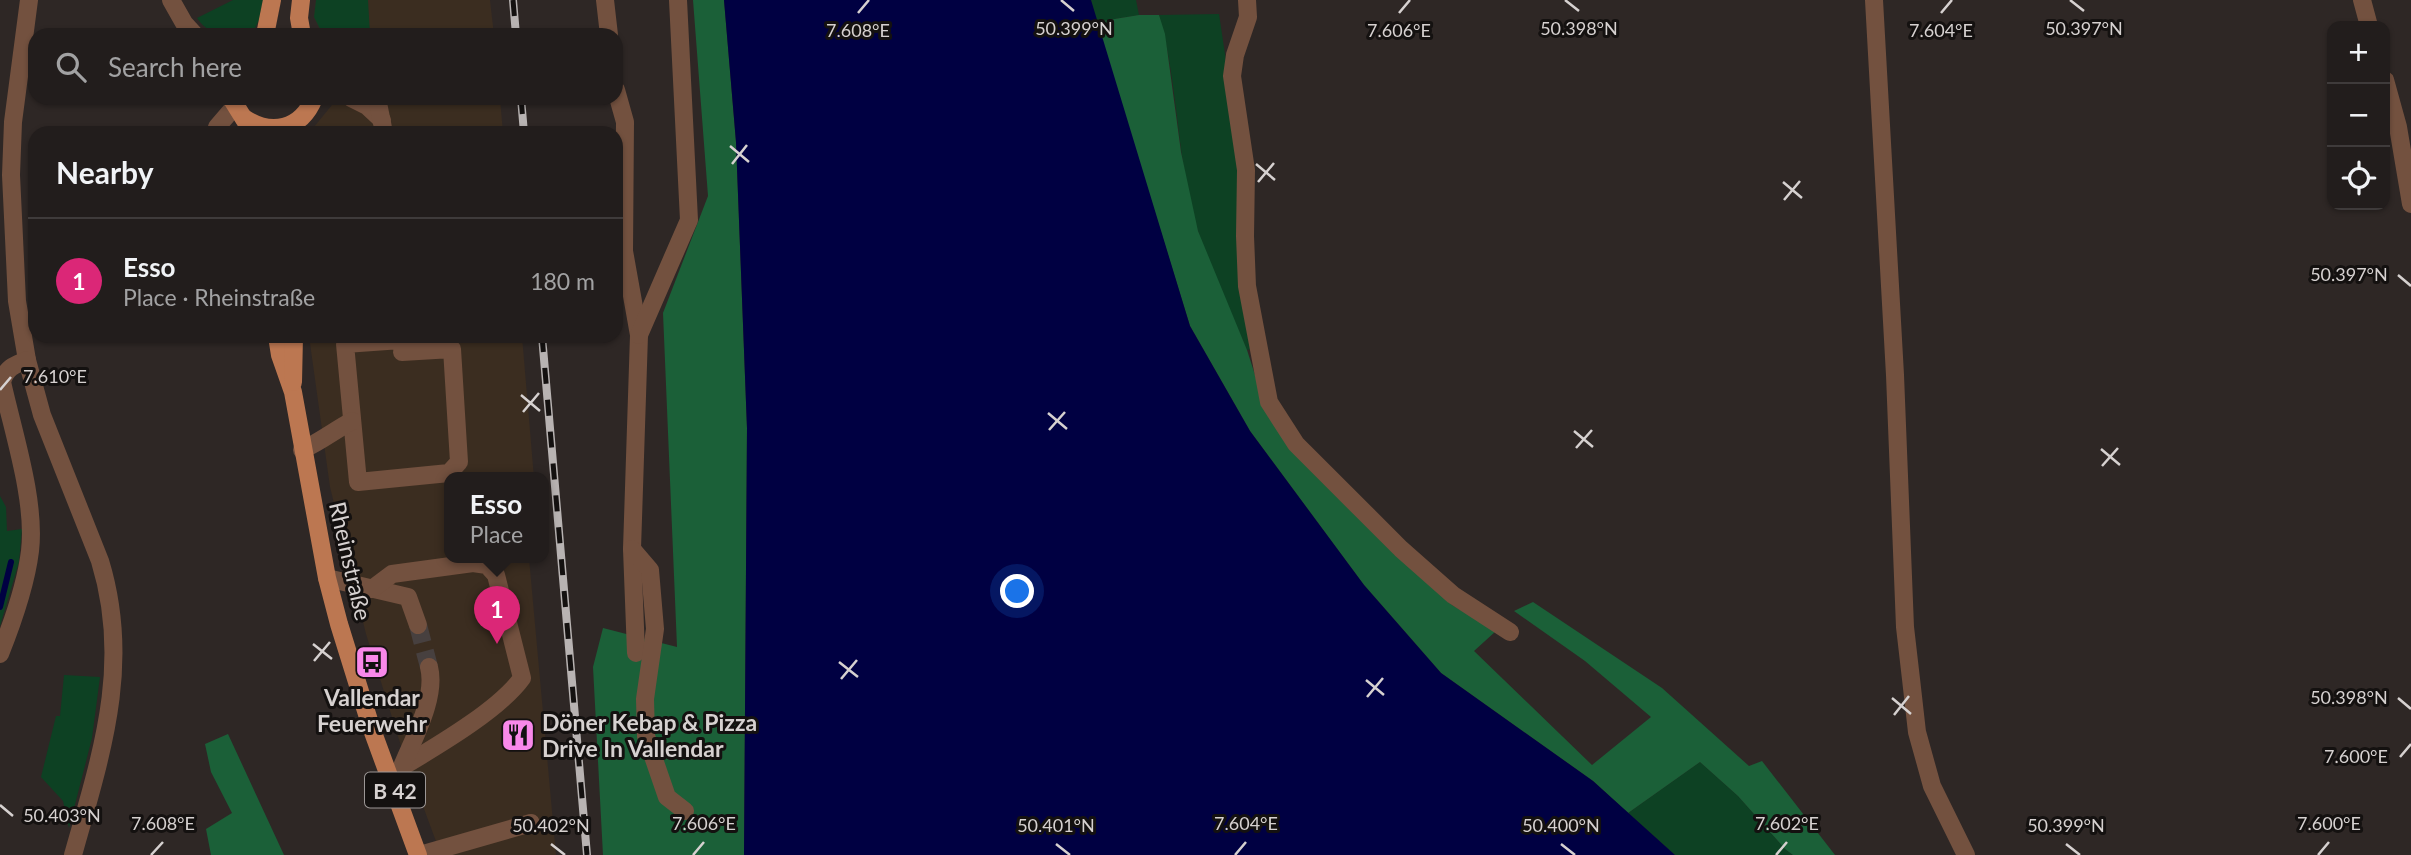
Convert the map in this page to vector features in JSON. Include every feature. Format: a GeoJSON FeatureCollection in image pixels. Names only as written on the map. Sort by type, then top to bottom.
{"type":"FeatureCollection","features":[{"type":"Feature","properties":{"kind":"main road"},"geometry":{"type":"LineString","coordinates":[[266,28],[272,0]]}},
{"type":"Feature","properties":{"kind":"main road"},"geometry":{"type":"LineString","coordinates":[[301,0],[301,28]]}},
{"type":"Feature","properties":{"kind":"main road"},"geometry":{"type":"LineString","coordinates":[[296,126],[311,105]]}},
{"type":"Feature","properties":{"kind":"main road"},"geometry":{"type":"LineString","coordinates":[[241,114],[260,126]]}},
{"type":"Feature","properties":{"kind":"main road","name":"Rheinstraße"},"geometry":{"type":"LineString","coordinates":[[278,343],[293,392]]}},
{"type":"Feature","properties":{"kind":"main road","name":"Rheinstraße"},"geometry":{"type":"LineString","coordinates":[[294,343],[293,392],[327,578],[371,727],[419,855]]}},
{"type":"Feature","properties":{"kind":"street"},"geometry":{"type":"LineString","coordinates":[[29,0],[13,122],[11,175],[15,276],[27,360],[42,415],[100,561],[114,621],[114,670],[107,723],[101,756],[74,855]]}},
{"type":"Feature","properties":{"kind":"street"},"geometry":{"type":"LineString","coordinates":[[171,0],[186,28]]}},
{"type":"Feature","properties":{"kind":"street"},"geometry":{"type":"LineString","coordinates":[[605,0],[607,28]]}},
{"type":"Feature","properties":{"kind":"street"},"geometry":{"type":"LineString","coordinates":[[639,335],[689,220],[678,0]]}},
{"type":"Feature","properties":{"kind":"street"},"geometry":{"type":"LineString","coordinates":[[1247,0],[1248,17],[1235,55],[1232,76],[1246,170],[1247,286],[1269,402],[1296,444],[1401,549],[1453,595],[1510,632]]}},
{"type":"Feature","properties":{"kind":"street"},"geometry":{"type":"LineString","coordinates":[[1874,0],[1895,375],[1905,627],[1917,732],[1932,786],[1966,855]]}},
{"type":"Feature","properties":{"kind":"street"},"geometry":{"type":"LineString","coordinates":[[2362,0],[2368,21]]}},
{"type":"Feature","properties":{"kind":"street"},"geometry":{"type":"LineString","coordinates":[[2386,84],[2398,127],[2411,204]]}},
{"type":"Feature","properties":{"kind":"street"},"geometry":{"type":"LineString","coordinates":[[365,105],[383,126]]}},
{"type":"Feature","properties":{"kind":"street"},"geometry":{"type":"LineString","coordinates":[[378,105],[383,126]]}},
{"type":"Feature","properties":{"kind":"street"},"geometry":{"type":"LineString","coordinates":[[620,105],[625,122],[624,251],[639,335],[632,549],[636,653]]}},
{"type":"Feature","properties":{"kind":"street"},"geometry":{"type":"LineString","coordinates":[[219,126],[241,114]]}},
{"type":"Feature","properties":{"kind":"street"},"geometry":{"type":"LineString","coordinates":[[359,343],[345,344],[358,482],[444,473]]}},
{"type":"Feature","properties":{"kind":"street"},"geometry":{"type":"LineString","coordinates":[[401,344],[452,349],[459,462],[450,472]]}},
{"type":"Feature","properties":{"kind":"street"},"geometry":{"type":"LineString","coordinates":[[0,654],[24,580],[31,531],[25,482],[2,383],[3,369],[27,360]]}},
{"type":"Feature","properties":{"kind":"street"},"geometry":{"type":"LineString","coordinates":[[302,450],[352,421]]}},
{"type":"Feature","properties":{"kind":"street"},"geometry":{"type":"LineString","coordinates":[[632,549],[650,570],[654,629],[645,699],[646,736],[667,797],[685,811]]}},
{"type":"Feature","properties":{"kind":"street"},"geometry":{"type":"LineString","coordinates":[[372,589],[393,573],[472,563],[487,565],[496,575],[522,678],[511,694],[402,767]]}},
{"type":"Feature","properties":{"kind":"street"},"geometry":{"type":"LineString","coordinates":[[327,578],[408,597],[418,625]]}},
{"type":"Feature","properties":{"kind":"street"},"geometry":{"type":"LineString","coordinates":[[395,789],[424,716],[431,676],[429,667]]}},
{"type":"Feature","properties":{"kind":"street"},"geometry":{"type":"LineString","coordinates":[[419,855],[531,823]]}},
{"type":"Feature","properties":{"kind":"shaded area"},"geometry":{"type":"Polygon","coordinates":[[[316,0],[490,0],[493,28],[320,28],[314,17],[316,0]]]}},
{"type":"Feature","properties":{"kind":"shaded area"},"geometry":{"type":"Polygon","coordinates":[[[724,0],[1091,0],[1190,326],[1250,431],[1364,585],[1441,673],[1593,781],[1675,855],[744,855],[747,428],[736,142],[724,0]]]}},
{"type":"Feature","properties":{"kind":"shaded area"},"geometry":{"type":"Polygon","coordinates":[[[332,105],[501,105],[502,126],[315,126],[332,105]]]}},
{"type":"Feature","properties":{"kind":"shaded area"},"geometry":{"type":"Polygon","coordinates":[[[310,343],[523,343],[533,472],[444,472],[444,563],[529,563],[556,855],[441,855],[402,749],[366,634],[330,487],[310,343]]]}},
{"type":"Feature","properties":{"kind":"green space"},"geometry":{"type":"Polygon","coordinates":[[[233,0],[263,0],[255,28],[206,28],[197,18],[233,0]]]}},
{"type":"Feature","properties":{"kind":"green space"},"geometry":{"type":"Polygon","coordinates":[[[316,0],[368,0],[370,28],[320,28],[314,17],[316,0]]]}},
{"type":"Feature","properties":{"kind":"green space"},"geometry":{"type":"Polygon","coordinates":[[[693,0],[724,0],[736,142],[747,428],[744,855],[603,855],[593,667],[603,628],[677,647],[663,313],[708,196],[693,0]]]}},
{"type":"Feature","properties":{"kind":"green space"},"geometry":{"type":"Polygon","coordinates":[[[1091,0],[1136,0],[1139,15],[1096,22],[1091,0]]]}},
{"type":"Feature","properties":{"kind":"green space"},"geometry":{"type":"Polygon","coordinates":[[[1219,14],[1239,148],[1251,349],[1247,350],[1208,261],[1198,231],[1185,178],[1166,42],[1159,15],[1219,14]]]}},
{"type":"Feature","properties":{"kind":"green space"},"geometry":{"type":"Polygon","coordinates":[[[1139,15],[1159,15],[1165,34],[1181,152],[1198,231],[1247,350],[1264,403],[1408,566],[1452,605],[1496,631],[1474,651],[1592,765],[1651,717],[1585,661],[1514,611],[1533,602],[1662,688],[1749,766],[1762,761],[1835,855],[1793,855],[1738,796],[1700,762],[1628,813],[1593,781],[1441,673],[1364,585],[1250,431],[1190,326],[1096,22],[1139,15]]]}},
{"type":"Feature","properties":{"kind":"green space"},"geometry":{"type":"Polygon","coordinates":[[[0,496],[6,507],[7,531],[22,529],[19,562],[0,626],[0,496]]]}},
{"type":"Feature","properties":{"kind":"green space"},"geometry":{"type":"Polygon","coordinates":[[[64,675],[100,677],[92,738],[69,828],[63,801],[41,777],[56,716],[60,716],[64,675]]]}},
{"type":"Feature","properties":{"kind":"green space"},"geometry":{"type":"Polygon","coordinates":[[[228,734],[284,855],[211,855],[206,829],[232,813],[211,772],[205,744],[228,734]]]}},
{"type":"Feature","properties":{"kind":"green space"},"geometry":{"type":"Polygon","coordinates":[[[1700,762],[1738,796],[1793,855],[1675,855],[1628,813],[1700,762]]]}},
{"type":"Feature","properties":{"kind":"waterway"},"geometry":{"type":"LineString","coordinates":[[0,607],[11,562]]}},
{"type":"Feature","properties":{"kind":"tunnel"},"geometry":{"type":"LineString","coordinates":[[418,625],[429,667]]}},
{"type":"Feature","properties":{"kind":"railway"},"geometry":{"type":"LineString","coordinates":[[513,0],[515,28]]}},
{"type":"Feature","properties":{"kind":"railway"},"geometry":{"type":"LineString","coordinates":[[522,105],[523,126]]}},
{"type":"Feature","properties":{"kind":"railway"},"geometry":{"type":"LineString","coordinates":[[543,343],[587,855]]}},
{"type":"Feature","properties":{"kind":"place","name":"Esso"},"geometry":{"type":"Point","coordinates":[497,644]}},
{"type":"Feature","properties":{"kind":"place","name":"Vallendar Feuerwehr"},"geometry":{"type":"Point","coordinates":[372,662]}},
{"type":"Feature","properties":{"kind":"place","name":"Döner Kebap & Pizza Drive In Vallendar"},"geometry":{"type":"Point","coordinates":[518,735]}}]}
